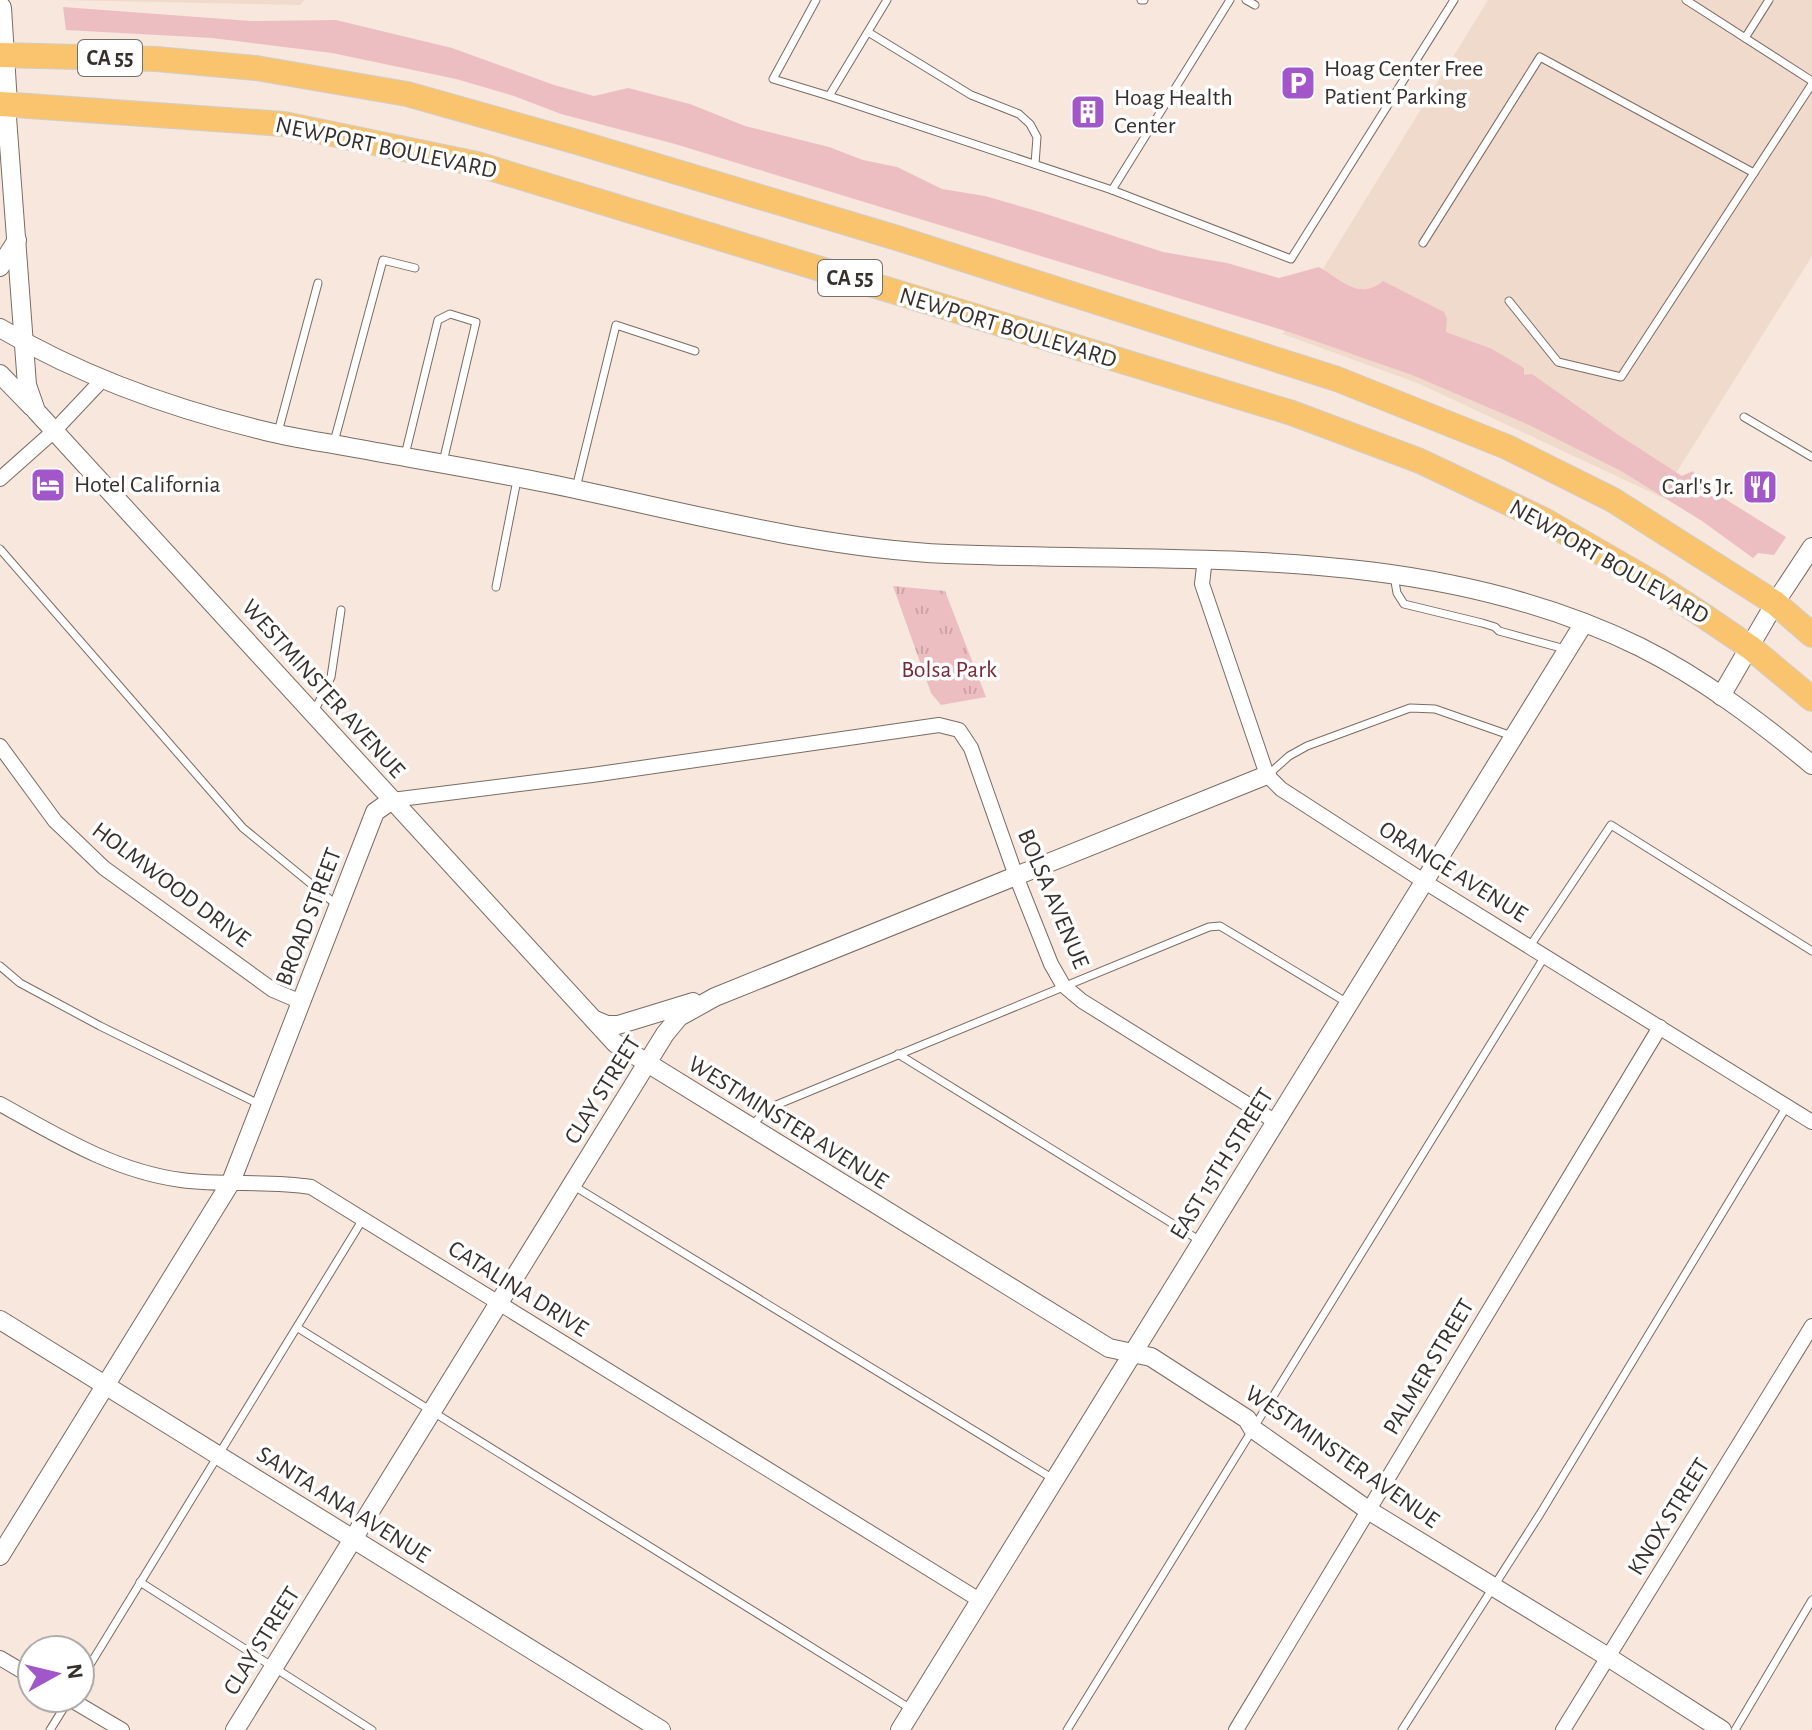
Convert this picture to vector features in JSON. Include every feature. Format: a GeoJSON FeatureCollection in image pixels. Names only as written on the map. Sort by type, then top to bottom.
{"type":"FeatureCollection","features":[{"type":"Feature","properties":{"kind":"highway","name":"NEWPORT BOULEVARD"},"geometry":{"type":"LineString","coordinates":[[1,55],[156,59],[256,68],[379,88],[489,115],[897,238],[1337,379],[1507,447],[1613,500],[1775,603],[1812,635]]}},
{"type":"Feature","properties":{"kind":"highway","name":"NEWPORT BOULEVARD"},"geometry":{"type":"LineString","coordinates":[[3,104],[284,124],[477,164],[1292,413],[1420,461],[1544,520],[1655,584],[1751,648],[1812,699]]}},
{"type":"Feature","properties":{"kind":"main road"},"geometry":{"type":"LineString","coordinates":[[0,8],[3,104]]}},
{"type":"Feature","properties":{"kind":"street","name":"WESTMINSTER AVENUE"},"geometry":{"type":"LineString","coordinates":[[3,104],[27,385],[36,411],[615,1043],[1109,1348],[1151,1357],[1247,1419],[1253,1429],[1368,1510],[1722,1730]]}},
{"type":"Feature","properties":{"kind":"street"},"geometry":{"type":"LineString","coordinates":[[0,267],[17,240]]}},
{"type":"Feature","properties":{"kind":"street"},"geometry":{"type":"LineString","coordinates":[[0,328],[24,342],[139,393],[277,434],[518,478],[855,547],[949,554],[1205,558],[1320,565],[1455,584],[1506,596],[1584,623],[1640,647],[1694,677],[1769,729],[1812,765]]}},
{"type":"Feature","properties":{"kind":"street"},"geometry":{"type":"LineString","coordinates":[[0,374],[36,411]]}},
{"type":"Feature","properties":{"kind":"street"},"geometry":{"type":"LineString","coordinates":[[0,479],[54,431],[104,378]]}},
{"type":"Feature","properties":{"kind":"street"},"geometry":{"type":"LineString","coordinates":[[1721,696],[1812,547]]}},
{"type":"Feature","properties":{"kind":"street"},"geometry":{"type":"LineString","coordinates":[[1205,558],[1202,584],[1267,775]]}},
{"type":"Feature","properties":{"kind":"street","name":"EAST 15TH STREET"},"geometry":{"type":"LineString","coordinates":[[900,1730],[1584,623]]}},
{"type":"Feature","properties":{"kind":"street","name":"BOLSA AVENUE"},"geometry":{"type":"LineString","coordinates":[[392,800],[939,725],[959,730],[971,748],[1016,876],[1051,964],[1063,985],[1082,1001],[1276,1122]]}},
{"type":"Feature","properties":{"kind":"street","name":"HOLMWOOD DRIVE"},"geometry":{"type":"LineString","coordinates":[[0,746],[55,821],[104,868],[273,990],[301,1002]]}},
{"type":"Feature","properties":{"kind":"street","name":"CLAY STREET"},"geometry":{"type":"LineString","coordinates":[[235,1730],[498,1303],[679,1017],[715,997],[1267,775]]}},
{"type":"Feature","properties":{"kind":"street","name":"ORANGE AVENUE"},"geometry":{"type":"LineString","coordinates":[[1267,775],[1281,789],[1425,882],[1812,1122]]}},
{"type":"Feature","properties":{"kind":"street","name":"BROAD STREET"},"geometry":{"type":"LineString","coordinates":[[0,1556],[231,1182],[375,812],[392,800]]}},
{"type":"Feature","properties":{"kind":"street"},"geometry":{"type":"LineString","coordinates":[[593,1019],[607,1025],[618,1025],[715,997]]}},
{"type":"Feature","properties":{"kind":"street","name":"PALMER STREET"},"geometry":{"type":"LineString","coordinates":[[1236,1730],[1660,1027]]}},
{"type":"Feature","properties":{"kind":"street","name":"CATALINA DRIVE"},"geometry":{"type":"LineString","coordinates":[[0,1104],[88,1152],[133,1171],[182,1180],[279,1181],[311,1187],[981,1601]]}},
{"type":"Feature","properties":{"kind":"street","name":"SANTA ANA AVENUE"},"geometry":{"type":"LineString","coordinates":[[0,1320],[661,1730]]}},
{"type":"Feature","properties":{"kind":"street","name":"KNOX STREET"},"geometry":{"type":"LineString","coordinates":[[1563,1730],[1812,1326]]}},
{"type":"Feature","properties":{"kind":"street"},"geometry":{"type":"LineString","coordinates":[[96,1714],[122,1730]]}},
{"type":"Feature","properties":{"kind":"lane"},"geometry":{"type":"LineString","coordinates":[[816,0],[773,79],[1112,190],[1291,259],[1454,0]]}},
{"type":"Feature","properties":{"kind":"lane"},"geometry":{"type":"LineString","coordinates":[[829,96],[887,0]]}},
{"type":"Feature","properties":{"kind":"lane"},"geometry":{"type":"LineString","coordinates":[[1112,190],[1230,0]]}},
{"type":"Feature","properties":{"kind":"lane"},"geometry":{"type":"LineString","coordinates":[[1246,0],[1255,5]]}},
{"type":"Feature","properties":{"kind":"lane"},"geometry":{"type":"LineString","coordinates":[[1745,38],[1769,0]]}},
{"type":"Feature","properties":{"kind":"lane"},"geometry":{"type":"LineString","coordinates":[[1509,301],[1558,362],[1621,377],[1812,82],[1690,1]]}},
{"type":"Feature","properties":{"kind":"lane"},"geometry":{"type":"LineString","coordinates":[[868,32],[971,95],[1019,114],[1030,124],[1037,137],[1035,164]]}},
{"type":"Feature","properties":{"kind":"lane"},"geometry":{"type":"LineString","coordinates":[[1423,243],[1540,57],[1754,173]]}},
{"type":"Feature","properties":{"kind":"lane"},"geometry":{"type":"LineString","coordinates":[[333,444],[383,260],[415,268]]}},
{"type":"Feature","properties":{"kind":"lane"},"geometry":{"type":"LineString","coordinates":[[277,434],[318,283]]}},
{"type":"Feature","properties":{"kind":"lane"},"geometry":{"type":"LineString","coordinates":[[405,457],[438,320],[450,314],[476,322],[443,464]]}},
{"type":"Feature","properties":{"kind":"lane"},"geometry":{"type":"LineString","coordinates":[[576,490],[616,325],[695,351]]}},
{"type":"Feature","properties":{"kind":"lane"},"geometry":{"type":"LineString","coordinates":[[1744,417],[1812,457]]}},
{"type":"Feature","properties":{"kind":"lane"},"geometry":{"type":"LineString","coordinates":[[496,587],[518,478]]}},
{"type":"Feature","properties":{"kind":"lane"},"geometry":{"type":"LineString","coordinates":[[0,549],[243,828],[338,906]]}},
{"type":"Feature","properties":{"kind":"lane"},"geometry":{"type":"LineString","coordinates":[[1394,576],[1397,593],[1404,604],[1495,627],[1499,631],[1567,650]]}},
{"type":"Feature","properties":{"kind":"lane"},"geometry":{"type":"LineString","coordinates":[[313,714],[331,677],[341,610]]}},
{"type":"Feature","properties":{"kind":"lane"},"geometry":{"type":"LineString","coordinates":[[1267,775],[1289,756],[1307,746],[1410,708],[1435,709],[1514,737]]}},
{"type":"Feature","properties":{"kind":"lane"},"geometry":{"type":"LineString","coordinates":[[1530,946],[1611,825],[1812,951]]}},
{"type":"Feature","properties":{"kind":"lane"},"geometry":{"type":"LineString","coordinates":[[750,1128],[769,1108],[1209,927],[1220,926],[1349,1004]]}},
{"type":"Feature","properties":{"kind":"lane"},"geometry":{"type":"LineString","coordinates":[[1067,1730],[1545,955]]}},
{"type":"Feature","properties":{"kind":"lane"},"geometry":{"type":"LineString","coordinates":[[0,966],[20,983],[100,1026],[261,1105]]}},
{"type":"Feature","properties":{"kind":"lane"},"geometry":{"type":"LineString","coordinates":[[898,1054],[1202,1242]]}},
{"type":"Feature","properties":{"kind":"lane"},"geometry":{"type":"LineString","coordinates":[[1402,1730],[1540,1514],[1787,1106]]}},
{"type":"Feature","properties":{"kind":"lane"},"geometry":{"type":"LineString","coordinates":[[572,1185],[1055,1480]]}},
{"type":"Feature","properties":{"kind":"lane"},"geometry":{"type":"LineString","coordinates":[[96,1655],[363,1219]]}},
{"type":"Feature","properties":{"kind":"lane"},"geometry":{"type":"LineString","coordinates":[[298,1328],[913,1710]]}},
{"type":"Feature","properties":{"kind":"lane"},"geometry":{"type":"LineString","coordinates":[[140,1582],[372,1730]]}},
{"type":"Feature","properties":{"kind":"lane"},"geometry":{"type":"LineString","coordinates":[[1735,1730],[1812,1600]]}},
{"type":"Feature","properties":{"kind":"shaded area"},"geometry":{"type":"Polygon","coordinates":[[[58,0],[304,0],[300,5],[58,0]]]}},
{"type":"Feature","properties":{"kind":"shaded area"},"geometry":{"type":"Polygon","coordinates":[[[1488,0],[1812,0],[1812,256],[1661,497],[1420,384],[1283,334],[1488,0]]]}},
{"type":"Feature","properties":{"kind":"green space"},"geometry":{"type":"Polygon","coordinates":[[[63,7],[251,21],[336,20],[452,48],[594,96],[628,88],[690,104],[745,126],[897,167],[942,189],[985,196],[1163,252],[1227,263],[1279,278],[1319,267],[1358,289],[1375,287],[1383,281],[1444,312],[1446,332],[1492,349],[1524,368],[1524,375],[1532,374],[1682,476],[1693,471],[1709,489],[1786,537],[1774,555],[1758,553],[1753,558],[1702,521],[1621,471],[1527,424],[1412,375],[1292,333],[675,144],[561,114],[456,79],[332,53],[212,38],[66,30],[63,7]]]}},
{"type":"Feature","properties":{"kind":"green space","name":"Bolsa Park"},"geometry":{"type":"Polygon","coordinates":[[[893,586],[945,591],[986,697],[941,705],[931,693],[893,586]]]}},
{"type":"Feature","properties":{"kind":"place","name":"Hoag Center Free Patient Parking"},"geometry":{"type":"Point","coordinates":[1298,83]}},
{"type":"Feature","properties":{"kind":"place","name":"Hoag Health Center"},"geometry":{"type":"Point","coordinates":[1088,112]}},
{"type":"Feature","properties":{"kind":"place","name":"Hotel California"},"geometry":{"type":"Point","coordinates":[48,485]}},
{"type":"Feature","properties":{"kind":"place","name":"Carl's Jr."},"geometry":{"type":"Point","coordinates":[1760,487]}}]}
